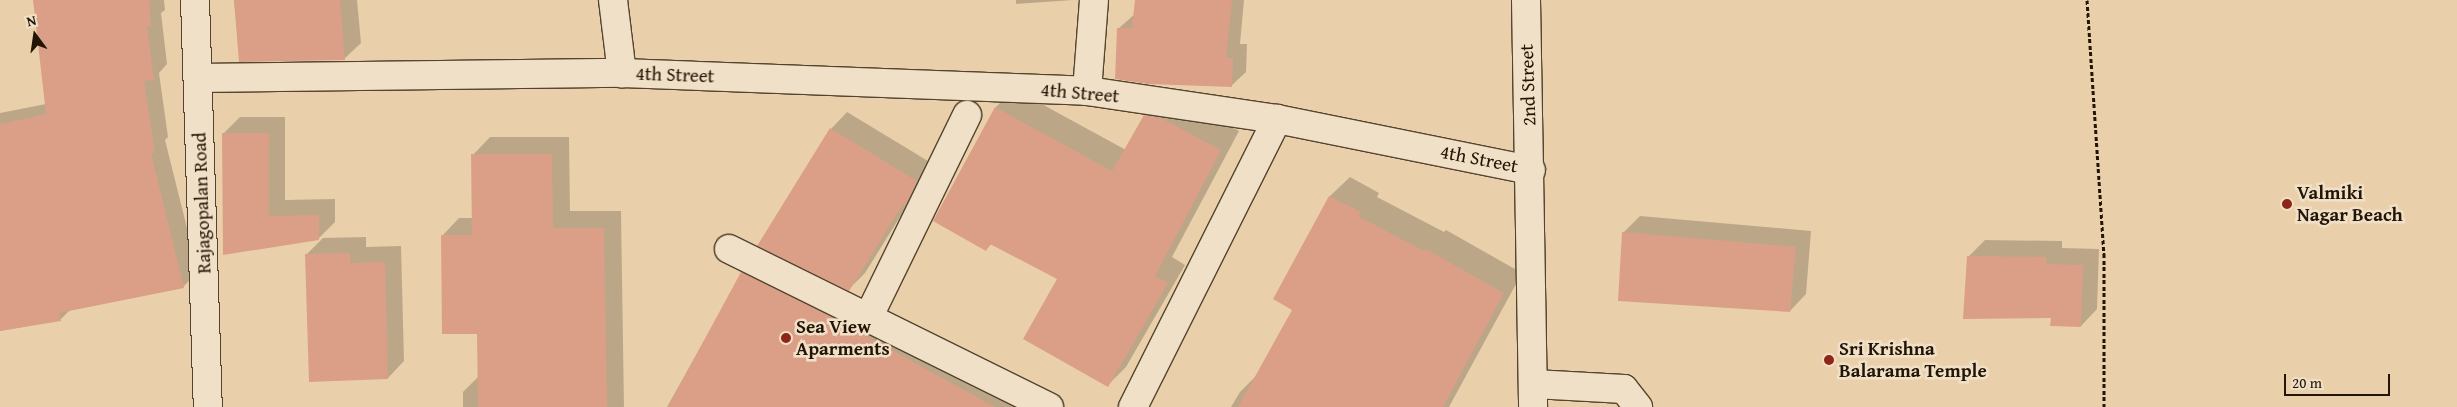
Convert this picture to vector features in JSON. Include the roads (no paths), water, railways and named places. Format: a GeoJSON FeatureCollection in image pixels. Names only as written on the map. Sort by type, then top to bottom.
{"type":"FeatureCollection","features":[{"type":"Feature","properties":{"kind":"street","name":"Rajagopalan Road"},"geometry":{"type":"LineString","coordinates":[[195,0],[208,407]]}},
{"type":"Feature","properties":{"kind":"street"},"geometry":{"type":"LineString","coordinates":[[613,0],[622,73]]}},
{"type":"Feature","properties":{"kind":"street"},"geometry":{"type":"LineString","coordinates":[[1087,92],[1094,0]]}},
{"type":"Feature","properties":{"kind":"street","name":"2nd Street"},"geometry":{"type":"LineString","coordinates":[[1526,0],[1531,170],[1534,396]]}},
{"type":"Feature","properties":{"kind":"street","name":"4th Street"},"geometry":{"type":"LineString","coordinates":[[198,78],[622,73],[1087,92],[1278,119],[1531,170]]}},
{"type":"Feature","properties":{"kind":"street"},"geometry":{"type":"LineString","coordinates":[[868,318],[967,115]]}},
{"type":"Feature","properties":{"kind":"street"},"geometry":{"type":"LineString","coordinates":[[1133,407],[1278,119]]}},
{"type":"Feature","properties":{"kind":"street"},"geometry":{"type":"LineString","coordinates":[[729,250],[1049,407]]}},
{"type":"Feature","properties":{"kind":"street"},"geometry":{"type":"LineString","coordinates":[[1534,396],[1624,389],[1638,407]]}},
{"type":"Feature","properties":{"kind":"place","name":"Valmiki Nagar Beach"},"geometry":{"type":"Point","coordinates":[2287,204]}},
{"type":"Feature","properties":{"kind":"place","name":"Sea View Aparments"},"geometry":{"type":"Point","coordinates":[786,338]}},
{"type":"Feature","properties":{"kind":"place","name":"Sri Krishna Balarama Temple"},"geometry":{"type":"Point","coordinates":[1829,360]}}]}
